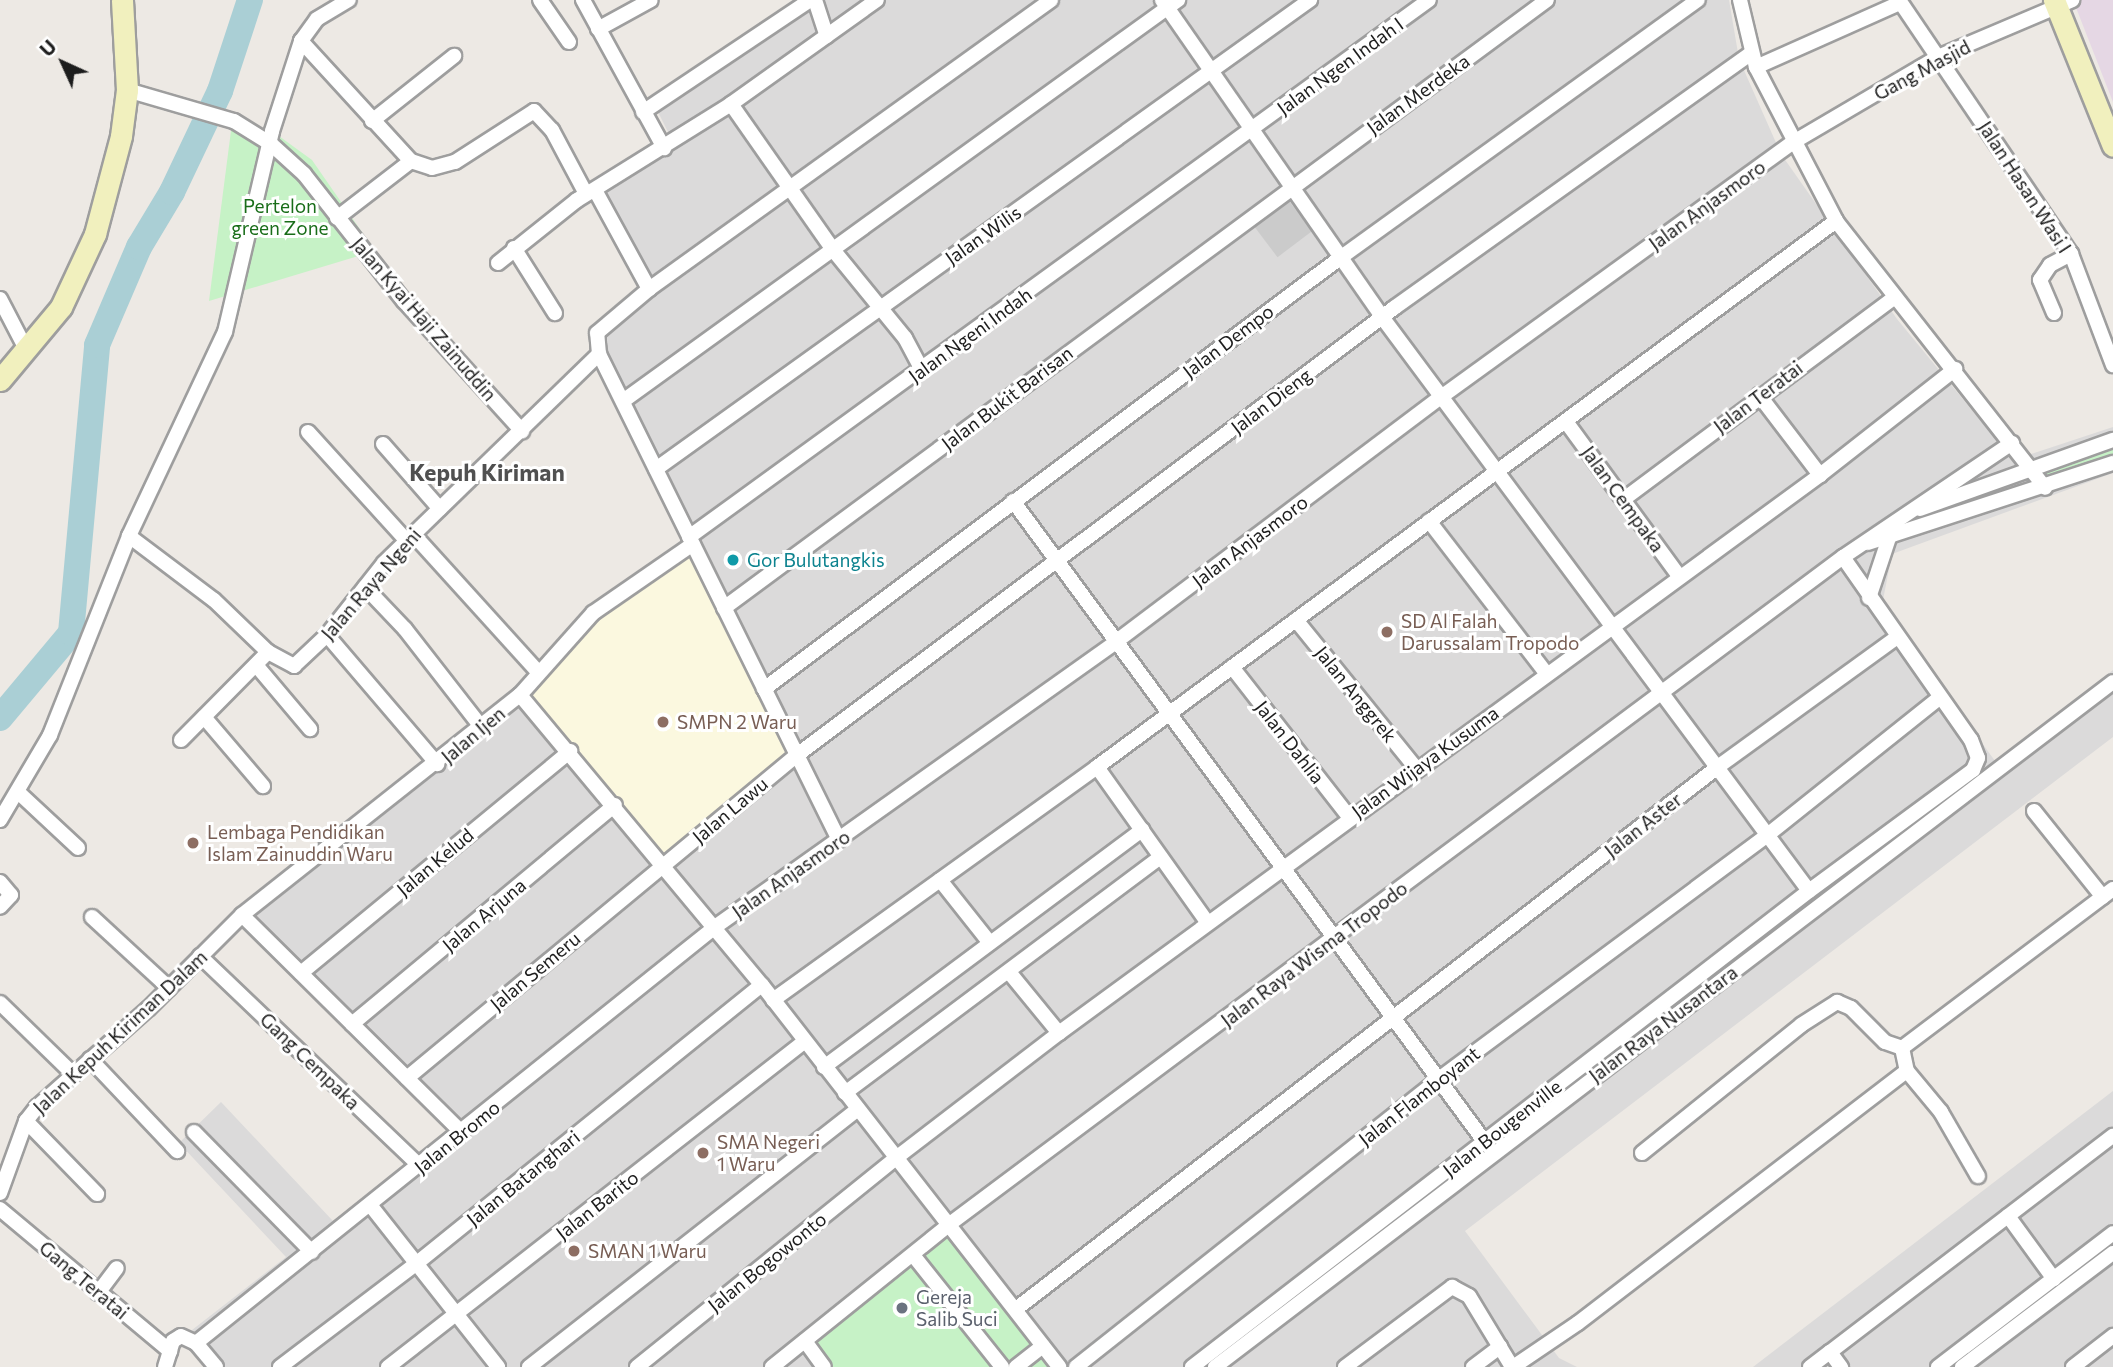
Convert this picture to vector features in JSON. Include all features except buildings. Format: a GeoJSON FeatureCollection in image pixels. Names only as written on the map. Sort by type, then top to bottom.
{"type":"FeatureCollection","features":[{"type":"Feature","properties":{"kind":"street"},"geometry":{"type":"LineString","coordinates":[[0,380],[61,307],[86,258],[121,136],[128,90],[122,0]]}},
{"type":"Feature","properties":{"kind":"street"},"geometry":{"type":"LineString","coordinates":[[0,820],[50,735],[129,536],[225,332],[271,144],[301,41],[317,19],[349,0]]}},
{"type":"Feature","properties":{"kind":"street"},"geometry":{"type":"LineString","coordinates":[[540,0],[569,42]]}},
{"type":"Feature","properties":{"kind":"street"},"geometry":{"type":"LineString","coordinates":[[583,0],[664,148]]}},
{"type":"Feature","properties":{"kind":"street"},"geometry":{"type":"LineString","coordinates":[[598,29],[651,0]]}},
{"type":"Feature","properties":{"kind":"street"},"geometry":{"type":"LineString","coordinates":[[643,112],[813,0],[827,36]]}},
{"type":"Feature","properties":{"kind":"street"},"geometry":{"type":"LineString","coordinates":[[498,263],[514,248],[591,192],[731,104],[877,0]]}},
{"type":"Feature","properties":{"kind":"street"},"geometry":{"type":"LineString","coordinates":[[839,840],[599,354],[596,337],[600,329],[649,289],[793,189],[1051,0]]}},
{"type":"Feature","properties":{"kind":"street","name":"Jalan Wilis"},"geometry":{"type":"LineString","coordinates":[[656,469],[1310,0]]}},
{"type":"Feature","properties":{"kind":"street","name":"Jalan Ngen Indah I"},"geometry":{"type":"LineString","coordinates":[[1251,131],[1429,0]]}},
{"type":"Feature","properties":{"kind":"street","name":"Jalan Merdeka"},"geometry":{"type":"LineString","coordinates":[[1289,188],[1547,0]]}},
{"type":"Feature","properties":{"kind":"street","name":"Jalan Dempo"},"geometry":{"type":"LineString","coordinates":[[764,689],[1013,500],[1340,258],[1698,0]]}},
{"type":"Feature","properties":{"kind":"street"},"geometry":{"type":"LineString","coordinates":[[1740,0],[1753,60],[1787,147],[1836,220],[1955,369],[2045,488]]}},
{"type":"Feature","properties":{"kind":"street","name":"Jalan Dieng"},"geometry":{"type":"LineString","coordinates":[[797,755],[1059,562],[1382,317],[1753,60],[1899,1]]}},
{"type":"Feature","properties":{"kind":"street","name":"Jalan Hasan Wasi I"},"geometry":{"type":"LineString","coordinates":[[1899,1],[2071,254],[2113,365]]}},
{"type":"Feature","properties":{"kind":"street"},"geometry":{"type":"LineString","coordinates":[[623,401],[834,251],[1169,3],[1289,188],[1662,695],[1770,833],[1809,891]]}},
{"type":"Feature","properties":{"kind":"street"},"geometry":{"type":"LineString","coordinates":[[2061,3],[2113,146]]}},
{"type":"Feature","properties":{"kind":"street","name":"Gang Masjid"},"geometry":{"type":"LineString","coordinates":[[1787,147],[1938,57],[2061,3]]}},
{"type":"Feature","properties":{"kind":"street"},"geometry":{"type":"LineString","coordinates":[[301,41],[411,161],[432,168],[455,162],[534,111],[552,130],[649,289]]}},
{"type":"Feature","properties":{"kind":"street"},"geometry":{"type":"LineString","coordinates":[[372,121],[454,57]]}},
{"type":"Feature","properties":{"kind":"street","name":"Jalan Kyai Haji Zainuddin"},"geometry":{"type":"LineString","coordinates":[[128,90],[234,121],[271,144],[304,174],[404,301],[522,431]]}},
{"type":"Feature","properties":{"kind":"street"},"geometry":{"type":"LineString","coordinates":[[731,104],[834,251],[905,338],[922,370]]}},
{"type":"Feature","properties":{"kind":"street","name":"Jalan Ngeni Indah"},"geometry":{"type":"LineString","coordinates":[[691,540],[1251,131]]}},
{"type":"Feature","properties":{"kind":"street","name":"Jalan Anjasmoro"},"geometry":{"type":"LineString","coordinates":[[715,927],[1117,641],[1441,397],[1787,147]]}},
{"type":"Feature","properties":{"kind":"street"},"geometry":{"type":"LineString","coordinates":[[337,218],[411,161]]}},
{"type":"Feature","properties":{"kind":"street","name":"Jalan Bukit Barisan"},"geometry":{"type":"LineString","coordinates":[[724,608],[1289,188]]}},
{"type":"Feature","properties":{"kind":"street"},"geometry":{"type":"LineString","coordinates":[[773,1000],[1170,714],[1498,470],[1567,423],[1836,220]]}},
{"type":"Feature","properties":{"kind":"street"},"geometry":{"type":"LineString","coordinates":[[514,248],[555,313]]}},
{"type":"Feature","properties":{"kind":"street"},"geometry":{"type":"LineString","coordinates":[[2054,313],[2040,280],[2050,265],[2071,254]]}},
{"type":"Feature","properties":{"kind":"street","name":"Jalan Teratai"},"geometry":{"type":"LineString","coordinates":[[1624,499],[1759,395],[1895,297]]}},
{"type":"Feature","properties":{"kind":"street"},"geometry":{"type":"LineString","coordinates":[[0,299],[26,349]]}},
{"type":"Feature","properties":{"kind":"street","name":"Jalan Raya Ngeni"},"geometry":{"type":"LineString","coordinates":[[129,536],[214,600],[268,652],[294,666],[327,635],[409,537],[599,354]]}},
{"type":"Feature","properties":{"kind":"street","name":"Jalan Wijaya Kusuma"},"geometry":{"type":"LineString","coordinates":[[896,1158],[1349,817],[1820,475],[1955,369]]}},
{"type":"Feature","properties":{"kind":"street"},"geometry":{"type":"LineString","coordinates":[[1759,395],[1820,475]]}},
{"type":"Feature","properties":{"kind":"street","name":"Jalan Cempaka"},"geometry":{"type":"LineString","coordinates":[[1567,423],[1679,576]]}},
{"type":"Feature","properties":{"kind":"street"},"geometry":{"type":"LineString","coordinates":[[308,432],[538,671]]}},
{"type":"Feature","properties":{"kind":"street"},"geometry":{"type":"LineString","coordinates":[[1899,516],[2113,440]]}},
{"type":"Feature","properties":{"kind":"street"},"geometry":{"type":"LineString","coordinates":[[1899,516],[2012,443]]}},
{"type":"Feature","properties":{"kind":"street"},"geometry":{"type":"LineString","coordinates":[[383,444],[440,509]]}},
{"type":"Feature","properties":{"kind":"street"},"geometry":{"type":"LineString","coordinates":[[1859,545],[2045,488],[2113,463]]}},
{"type":"Feature","properties":{"kind":"street"},"geometry":{"type":"LineString","coordinates":[[1013,500],[1484,1141]]}},
{"type":"Feature","properties":{"kind":"street","name":"Jalan Raya Wisma Tropodo"},"geometry":{"type":"LineString","coordinates":[[772,1367],[951,1223],[1899,516]]}},
{"type":"Feature","properties":{"kind":"street"},"geometry":{"type":"LineString","coordinates":[[1429,522],[1547,674]]}},
{"type":"Feature","properties":{"kind":"street"},"geometry":{"type":"LineString","coordinates":[[1869,598],[1889,538]]}},
{"type":"Feature","properties":{"kind":"street","name":"Jalan Ijen"},"geometry":{"type":"LineString","coordinates":[[242,915],[482,728],[520,695],[538,671],[593,613],[691,540]]}},
{"type":"Feature","properties":{"kind":"street"},"geometry":{"type":"LineString","coordinates":[[1843,556],[1939,698]]}},
{"type":"Feature","properties":{"kind":"street"},"geometry":{"type":"LineString","coordinates":[[365,587],[405,629],[482,728]]}},
{"type":"Feature","properties":{"kind":"street","name":"Jalan Anggrek"},"geometry":{"type":"LineString","coordinates":[[1296,620],[1416,768]]}},
{"type":"Feature","properties":{"kind":"street"},"geometry":{"type":"LineString","coordinates":[[327,635],[437,764]]}},
{"type":"Feature","properties":{"kind":"street","name":"Jalan Aster"},"geometry":{"type":"LineString","coordinates":[[1016,1309],[1719,766],[1896,638]]}},
{"type":"Feature","properties":{"kind":"street"},"geometry":{"type":"LineString","coordinates":[[181,740],[268,652]]}},
{"type":"Feature","properties":{"kind":"street"},"geometry":{"type":"LineString","coordinates":[[256,665],[310,729]]}},
{"type":"Feature","properties":{"kind":"street","name":"Jalan Dahlia"},"geometry":{"type":"LineString","coordinates":[[1232,667],[1349,817]]}},
{"type":"Feature","properties":{"kind":"street","name":"Jalan Raya Nusantara"},"geometry":{"type":"LineString","coordinates":[[1214,1367],[2113,682]]}},
{"type":"Feature","properties":{"kind":"street"},"geometry":{"type":"LineString","coordinates":[[520,695],[570,751],[762,985],[896,1158],[951,1223],[1059,1367]]}},
{"type":"Feature","properties":{"kind":"street","name":"Jalan Bougenville"},"geometry":{"type":"LineString","coordinates":[[1192,1367],[1809,891],[1962,782],[1977,762],[1971,740],[1939,698]]}},
{"type":"Feature","properties":{"kind":"street","name":"Jalan Flamboyant"},"geometry":{"type":"LineString","coordinates":[[1076,1367],[1438,1079],[1770,833],[1939,698]]}},
{"type":"Feature","properties":{"kind":"street"},"geometry":{"type":"LineString","coordinates":[[204,717],[263,786]]}},
{"type":"Feature","properties":{"kind":"street","name":"Jalan Kelud"},"geometry":{"type":"LineString","coordinates":[[301,973],[570,751]]}},
{"type":"Feature","properties":{"kind":"street","name":"Jalan Lawu"},"geometry":{"type":"LineString","coordinates":[[664,865],[797,755]]}},
{"type":"Feature","properties":{"kind":"street"},"geometry":{"type":"LineString","coordinates":[[1097,767],[1208,923]]}},
{"type":"Feature","properties":{"kind":"street"},"geometry":{"type":"LineString","coordinates":[[18,792],[78,848]]}},
{"type":"Feature","properties":{"kind":"street","name":"Jalan Arjuna"},"geometry":{"type":"LineString","coordinates":[[352,1024],[615,805]]}},
{"type":"Feature","properties":{"kind":"street"},"geometry":{"type":"LineString","coordinates":[[1902,1048],[2108,893],[2034,811]]}},
{"type":"Feature","properties":{"kind":"street"},"geometry":{"type":"LineString","coordinates":[[824,1067],[1142,830]]}},
{"type":"Feature","properties":{"kind":"street"},"geometry":{"type":"LineString","coordinates":[[845,1093],[1161,857]]}},
{"type":"Feature","properties":{"kind":"street","name":"Jalan Semeru"},"geometry":{"type":"LineString","coordinates":[[407,1078],[664,865]]}},
{"type":"Feature","properties":{"kind":"street"},"geometry":{"type":"LineString","coordinates":[[940,880],[990,943]]}},
{"type":"Feature","properties":{"kind":"street"},"geometry":{"type":"LineString","coordinates":[[0,882],[11,895],[0,907]]}},
{"type":"Feature","properties":{"kind":"street"},"geometry":{"type":"LineString","coordinates":[[242,915],[462,1133]]}},
{"type":"Feature","properties":{"kind":"street","name":"Jalan Kepuh Kiriman Dalam"},"geometry":{"type":"LineString","coordinates":[[0,1193],[26,1121],[73,1074],[169,988],[242,915]]}},
{"type":"Feature","properties":{"kind":"street"},"geometry":{"type":"LineString","coordinates":[[92,917],[169,988]]}},
{"type":"Feature","properties":{"kind":"street","name":"Jalan Bromo"},"geometry":{"type":"LineString","coordinates":[[196,1343],[371,1206],[715,927]]}},
{"type":"Feature","properties":{"kind":"street","name":"Gang Cempaka"},"geometry":{"type":"LineString","coordinates":[[201,956],[420,1166]]}},
{"type":"Feature","properties":{"kind":"street"},"geometry":{"type":"LineString","coordinates":[[1009,972],[1059,1033]]}},
{"type":"Feature","properties":{"kind":"street","name":"Jalan Batanghari"},"geometry":{"type":"LineString","coordinates":[[280,1367],[416,1265],[762,985]]}},
{"type":"Feature","properties":{"kind":"street"},"geometry":{"type":"LineString","coordinates":[[1642,1153],[1801,1025],[1837,1002],[1852,1008],[1885,1042],[1902,1048]]}},
{"type":"Feature","properties":{"kind":"street"},"geometry":{"type":"LineString","coordinates":[[0,1003],[73,1074]]}},
{"type":"Feature","properties":{"kind":"street","name":"Jalan Barito"},"geometry":{"type":"LineString","coordinates":[[388,1367],[805,1041]]}},
{"type":"Feature","properties":{"kind":"street"},"geometry":{"type":"LineString","coordinates":[[1902,1048],[1907,1071],[1941,1112],[1978,1176]]}},
{"type":"Feature","properties":{"kind":"street"},"geometry":{"type":"LineString","coordinates":[[90,1059],[177,1151]]}},
{"type":"Feature","properties":{"kind":"street"},"geometry":{"type":"LineString","coordinates":[[1345,1367],[1452,1287],[1469,1296],[1512,1367],[1578,1323],[1907,1071]]}},
{"type":"Feature","properties":{"kind":"street"},"geometry":{"type":"LineString","coordinates":[[529,1367],[858,1110]]}},
{"type":"Feature","properties":{"kind":"street"},"geometry":{"type":"LineString","coordinates":[[26,1121],[97,1194]]}},
{"type":"Feature","properties":{"kind":"street"},"geometry":{"type":"LineString","coordinates":[[194,1132],[312,1252]]}},
{"type":"Feature","properties":{"kind":"street"},"geometry":{"type":"LineString","coordinates":[[1810,1367],[2113,1136]]}},
{"type":"Feature","properties":{"kind":"street"},"geometry":{"type":"LineString","coordinates":[[0,1146],[11,1158]]}},
{"type":"Feature","properties":{"kind":"street","name":"Jalan Bogowonto"},"geometry":{"type":"LineString","coordinates":[[638,1367],[896,1158]]}},
{"type":"Feature","properties":{"kind":"street"},"geometry":{"type":"LineString","coordinates":[[371,1206],[498,1367]]}},
{"type":"Feature","properties":{"kind":"street","name":"Gang Teratai"},"geometry":{"type":"LineString","coordinates":[[0,1209],[170,1351]]}},
{"type":"Feature","properties":{"kind":"street"},"geometry":{"type":"LineString","coordinates":[[2008,1216],[2054,1279]]}},
{"type":"Feature","properties":{"kind":"street"},"geometry":{"type":"LineString","coordinates":[[1938,1367],[2113,1233]]}},
{"type":"Feature","properties":{"kind":"street"},"geometry":{"type":"LineString","coordinates":[[1962,1367],[2113,1253]]}},
{"type":"Feature","properties":{"kind":"street"},"geometry":{"type":"LineString","coordinates":[[913,1255],[1002,1367]]}},
{"type":"Feature","properties":{"kind":"street"},"geometry":{"type":"LineString","coordinates":[[98,1293],[117,1268]]}},
{"type":"Feature","properties":{"kind":"street"},"geometry":{"type":"LineString","coordinates":[[164,1367],[179,1336],[196,1343],[212,1362]]}},
{"type":"Feature","properties":{"kind":"street"},"geometry":{"type":"LineString","coordinates":[[2073,1367],[2113,1336]]}},
{"type":"Feature","properties":{"kind":"street"},"geometry":{"type":"LineString","coordinates":[[805,1341],[824,1367]]}},
{"type":"Feature","properties":{"kind":"street"},"geometry":{"type":"LineString","coordinates":[[1016,1367],[1043,1346]]}},
{"type":"Feature","properties":{"kind":"street"},"geometry":{"type":"LineString","coordinates":[[1473,1367],[1500,1347]]}},
{"type":"Feature","properties":{"kind":"street"},"geometry":{"type":"LineString","coordinates":[[1830,1352],[1841,1367]]}},
{"type":"Feature","properties":{"kind":"shaded area"},"geometry":{"type":"Polygon","coordinates":[[[816,0],[1729,0],[1739,59],[1781,154],[1897,319],[2013,460],[2113,427],[2113,473],[1892,554],[1882,605],[1995,761],[2113,670],[2113,737],[1465,1231],[1559,1358],[1577,1367],[220,1367],[192,1330],[286,1257],[179,1143],[221,1102],[333,1221],[459,1124],[254,924],[255,912],[522,703],[663,877],[803,761],[598,343],[604,329],[653,294],[603,191],[675,146],[655,106],[816,0]]]}},
{"type":"Feature","properties":{"kind":"shaded area"},"geometry":{"type":"Polygon","coordinates":[[[2073,0],[2113,0],[2113,102],[2073,0]]]}},
{"type":"Feature","properties":{"kind":"shaded area"},"geometry":{"type":"Polygon","coordinates":[[[1289,201],[1312,231],[1278,257],[1255,227],[1289,201]]]}},
{"type":"Feature","properties":{"kind":"shaded area","name":"SMPN 2 Waru"},"geometry":{"type":"Polygon","coordinates":[[[699,545],[794,756],[665,864],[524,693],[571,634],[699,545]]]}},
{"type":"Feature","properties":{"kind":"shaded area"},"geometry":{"type":"Polygon","coordinates":[[[2113,1091],[2113,1367],[1753,1367],[2113,1091]]]}},
{"type":"Feature","properties":{"kind":"green space","name":"Pertelon green Zone"},"geometry":{"type":"Polygon","coordinates":[[[232,123],[272,131],[312,160],[375,251],[209,301],[232,123]]]}},
{"type":"Feature","properties":{"kind":"green space"},"geometry":{"type":"Polygon","coordinates":[[[2113,441],[2113,462],[2048,487],[2031,472],[2113,441]]]}},
{"type":"Feature","properties":{"kind":"green space"},"geometry":{"type":"Polygon","coordinates":[[[951,1223],[1059,1367],[824,1367],[805,1341],[951,1223]]]}},
{"type":"Feature","properties":{"kind":"waterway"},"geometry":{"type":"LineString","coordinates":[[0,718],[71,633],[97,345],[139,247],[172,192],[220,91],[250,0]]}},
{"type":"Feature","properties":{"kind":"place","name":"Gor Bulutangkis"},"geometry":{"type":"Point","coordinates":[733,560]}},
{"type":"Feature","properties":{"kind":"place","name":"SD Al Falah Darussalam Tropodo"},"geometry":{"type":"Point","coordinates":[1387,632]}},
{"type":"Feature","properties":{"kind":"place","name":"SMPN 2 Waru"},"geometry":{"type":"Point","coordinates":[663,722]}},
{"type":"Feature","properties":{"kind":"place","name":"Lembaga Pendidikan Islam Zainuddin Waru"},"geometry":{"type":"Point","coordinates":[193,843]}},
{"type":"Feature","properties":{"kind":"place","name":"SMA Negeri 1 Waru"},"geometry":{"type":"Point","coordinates":[703,1153]}},
{"type":"Feature","properties":{"kind":"place","name":"SMAN 1 Waru"},"geometry":{"type":"Point","coordinates":[574,1251]}},
{"type":"Feature","properties":{"kind":"place","name":"Gereja Salib Suci"},"geometry":{"type":"Point","coordinates":[902,1308]}},
{"type":"Feature","properties":{"kind":"district","name":"Kepuh Kiriman"},"geometry":{"type":"Point","coordinates":[487,472]}}]}
